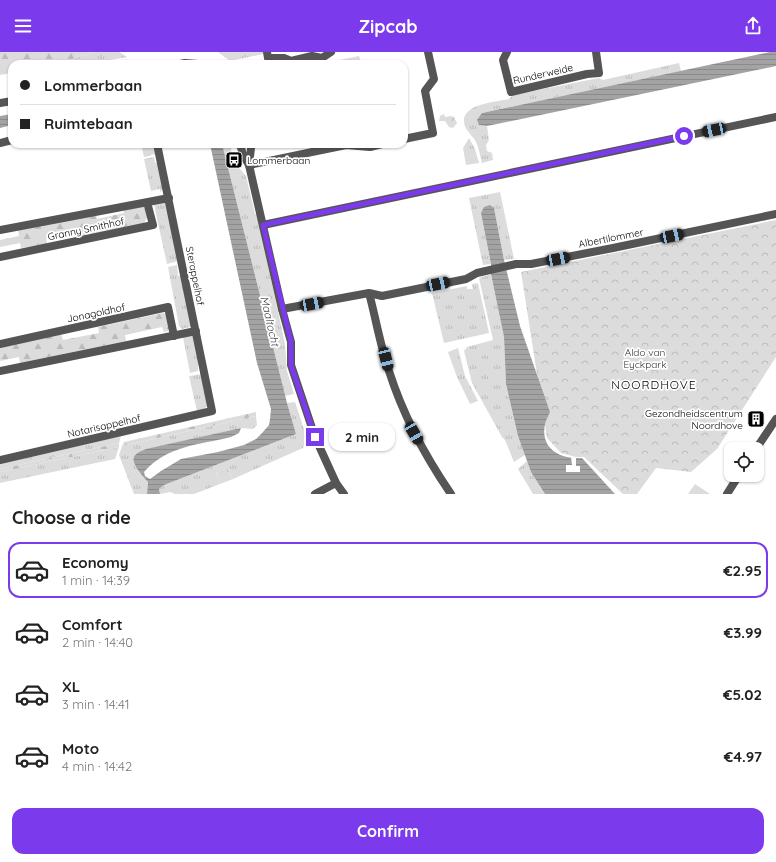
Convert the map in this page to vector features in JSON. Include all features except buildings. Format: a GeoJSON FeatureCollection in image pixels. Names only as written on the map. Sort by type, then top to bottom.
{"type":"FeatureCollection","features":[{"type":"Feature","properties":{"kind":"street"},"geometry":{"type":"LineString","coordinates":[[267,52],[268,58],[284,58],[289,60]]}},
{"type":"Feature","properties":{"kind":"street"},"geometry":{"type":"LineString","coordinates":[[295,60],[312,56],[322,58],[331,52]]}},
{"type":"Feature","properties":{"kind":"street"},"geometry":{"type":"LineString","coordinates":[[408,138],[433,133],[425,91],[434,79],[428,52]]}},
{"type":"Feature","properties":{"kind":"street","name":"Runderweide"},"geometry":{"type":"LineString","coordinates":[[507,52],[504,60],[511,92],[599,72],[596,52]]}},
{"type":"Feature","properties":{"kind":"street"},"geometry":{"type":"LineString","coordinates":[[263,225],[776,117]]}},
{"type":"Feature","properties":{"kind":"street","name":"Sterappelhof"},"geometry":{"type":"LineString","coordinates":[[158,148],[212,411]]}},
{"type":"Feature","properties":{"kind":"street"},"geometry":{"type":"LineString","coordinates":[[241,148],[243,155],[249,165],[291,342],[291,365],[315,437],[338,488],[344,494]]}},
{"type":"Feature","properties":{"kind":"street"},"geometry":{"type":"LineString","coordinates":[[249,165],[251,148]]}},
{"type":"Feature","properties":{"kind":"street"},"geometry":{"type":"LineString","coordinates":[[249,165],[331,148]]}},
{"type":"Feature","properties":{"kind":"street","name":"Granny Smithhof"},"geometry":{"type":"LineString","coordinates":[[0,230],[168,198]]}},
{"type":"Feature","properties":{"kind":"street","name":"Granny Smithhof"},"geometry":{"type":"LineString","coordinates":[[0,257],[153,225],[147,202]]}},
{"type":"Feature","properties":{"kind":"street","name":"Albertilommer"},"geometry":{"type":"LineString","coordinates":[[282,309],[369,293],[382,296],[466,278],[477,273],[508,266],[531,264],[606,250],[776,214]]}},
{"type":"Feature","properties":{"kind":"street"},"geometry":{"type":"LineString","coordinates":[[369,293],[388,370],[401,402],[414,433],[451,494]]}},
{"type":"Feature","properties":{"kind":"street","name":"Jonagoldhof"},"geometry":{"type":"LineString","coordinates":[[0,344],[168,307],[174,336]]}},
{"type":"Feature","properties":{"kind":"street"},"geometry":{"type":"LineString","coordinates":[[0,371],[196,331]]}},
{"type":"Feature","properties":{"kind":"street","name":"Notarisappelhof"},"geometry":{"type":"LineString","coordinates":[[0,460],[212,411]]}},
{"type":"Feature","properties":{"kind":"street"},"geometry":{"type":"LineString","coordinates":[[761,442],[776,419]]}},
{"type":"Feature","properties":{"kind":"street"},"geometry":{"type":"LineString","coordinates":[[726,494],[734,482]]}},
{"type":"Feature","properties":{"kind":"street"},"geometry":{"type":"LineString","coordinates":[[315,494],[338,488]]}},
{"type":"Feature","properties":{"kind":"green space"},"geometry":{"type":"Polygon","coordinates":[[[0,52],[92,53],[68,60],[8,60],[8,73],[0,75],[0,52]]]}},
{"type":"Feature","properties":{"kind":"green space"},"geometry":{"type":"Polygon","coordinates":[[[90,52],[119,52],[127,57],[110,60],[68,60],[92,53],[90,52]]]}},
{"type":"Feature","properties":{"kind":"green space"},"geometry":{"type":"Polygon","coordinates":[[[218,52],[263,52],[263,54],[229,60],[218,52]]]}},
{"type":"Feature","properties":{"kind":"green space"},"geometry":{"type":"Polygon","coordinates":[[[359,56],[360,60],[340,60],[359,56]]]}},
{"type":"Feature","properties":{"kind":"green space"},"geometry":{"type":"Polygon","coordinates":[[[679,63],[681,71],[482,113],[479,125],[487,126],[489,140],[486,145],[487,151],[492,153],[493,160],[482,163],[476,142],[465,126],[464,119],[467,113],[479,105],[509,99],[513,95],[599,78],[603,80],[679,63]]]}},
{"type":"Feature","properties":{"kind":"green space"},"geometry":{"type":"Polygon","coordinates":[[[444,114],[445,117],[454,117],[457,123],[453,128],[449,127],[445,121],[439,121],[440,116],[444,114]]]}},
{"type":"Feature","properties":{"kind":"green space"},"geometry":{"type":"Polygon","coordinates":[[[469,138],[475,149],[479,163],[466,165],[463,148],[469,138]]]}},
{"type":"Feature","properties":{"kind":"green space"},"geometry":{"type":"Polygon","coordinates":[[[142,148],[155,148],[156,154],[144,157],[142,148]]]}},
{"type":"Feature","properties":{"kind":"green space"},"geometry":{"type":"Polygon","coordinates":[[[223,148],[231,148],[231,159],[234,158],[235,163],[246,176],[255,214],[257,214],[285,344],[287,371],[294,394],[285,396],[223,148]]]}},
{"type":"Feature","properties":{"kind":"green space"},"geometry":{"type":"Polygon","coordinates":[[[154,157],[155,163],[158,162],[163,189],[160,192],[160,189],[151,191],[144,159],[154,157]]]}},
{"type":"Feature","properties":{"kind":"green space"},"geometry":{"type":"Polygon","coordinates":[[[500,192],[514,259],[504,260],[494,208],[481,213],[491,264],[483,265],[469,198],[500,192]]]}},
{"type":"Feature","properties":{"kind":"green space"},"geometry":{"type":"Polygon","coordinates":[[[155,202],[166,202],[178,261],[167,264],[154,205],[155,202]]]}},
{"type":"Feature","properties":{"kind":"green space"},"geometry":{"type":"Polygon","coordinates":[[[143,206],[147,218],[144,223],[77,237],[75,232],[46,238],[47,244],[21,248],[20,243],[0,247],[0,240],[19,236],[18,230],[96,215],[97,219],[124,213],[123,208],[143,206]]]}},
{"type":"Feature","properties":{"kind":"green space","name":"Aldo van Eyckpark"},"geometry":{"type":"Polygon","coordinates":[[[776,220],[776,357],[717,449],[691,472],[656,468],[637,494],[623,494],[584,457],[576,457],[561,453],[547,438],[521,272],[776,220]]]}},
{"type":"Feature","properties":{"kind":"green space"},"geometry":{"type":"Polygon","coordinates":[[[177,265],[178,276],[181,275],[192,324],[190,327],[182,329],[179,326],[168,267],[177,265]]]}},
{"type":"Feature","properties":{"kind":"green space"},"geometry":{"type":"Polygon","coordinates":[[[491,274],[504,337],[506,384],[518,436],[525,455],[514,462],[505,440],[472,383],[464,351],[467,347],[493,340],[479,278],[491,274]]]}},
{"type":"Feature","properties":{"kind":"green space"},"geometry":{"type":"Polygon","coordinates":[[[478,283],[489,333],[444,343],[432,293],[467,286],[467,289],[473,289],[472,284],[478,283]]]}},
{"type":"Feature","properties":{"kind":"green space"},"geometry":{"type":"Polygon","coordinates":[[[163,313],[166,314],[170,328],[168,331],[164,332],[162,327],[125,335],[126,341],[20,363],[19,357],[0,361],[0,347],[61,334],[63,340],[99,333],[98,327],[163,313]]]}},
{"type":"Feature","properties":{"kind":"green space"},"geometry":{"type":"Polygon","coordinates":[[[192,335],[195,337],[200,364],[198,365],[198,371],[190,373],[183,337],[192,335]]]}},
{"type":"Feature","properties":{"kind":"green space"},"geometry":{"type":"Polygon","coordinates":[[[458,348],[465,376],[478,401],[470,404],[457,377],[448,352],[458,348]]]}},
{"type":"Feature","properties":{"kind":"green space"},"geometry":{"type":"Polygon","coordinates":[[[202,374],[208,403],[204,409],[197,411],[189,376],[202,374]]]}},
{"type":"Feature","properties":{"kind":"green space"},"geometry":{"type":"Polygon","coordinates":[[[295,402],[307,438],[303,448],[233,479],[228,469],[216,473],[220,484],[194,494],[175,494],[170,492],[160,494],[159,489],[164,485],[296,434],[287,403],[295,402]]]}},
{"type":"Feature","properties":{"kind":"green space"},"geometry":{"type":"Polygon","coordinates":[[[256,412],[256,416],[122,446],[124,442],[256,412]]]}},
{"type":"Feature","properties":{"kind":"green space"},"geometry":{"type":"Polygon","coordinates":[[[256,416],[257,425],[253,429],[241,428],[141,451],[135,465],[148,482],[147,494],[134,494],[119,455],[122,446],[256,416]]]}},
{"type":"Feature","properties":{"kind":"green space"},"geometry":{"type":"Polygon","coordinates":[[[121,436],[119,443],[0,469],[0,462],[121,436]]]}},
{"type":"Feature","properties":{"kind":"green space"},"geometry":{"type":"Polygon","coordinates":[[[119,443],[119,447],[0,472],[0,469],[119,443]]]}},
{"type":"Feature","properties":{"kind":"green space"},"geometry":{"type":"Polygon","coordinates":[[[119,447],[115,459],[0,483],[0,472],[119,447]]]}},
{"type":"Feature","properties":{"kind":"green space"},"geometry":{"type":"Polygon","coordinates":[[[527,461],[531,472],[545,494],[533,494],[518,469],[527,461]]]}},
{"type":"Feature","properties":{"kind":"green space"},"geometry":{"type":"Polygon","coordinates":[[[228,469],[233,479],[220,484],[216,473],[228,469]]]}},
{"type":"Feature","properties":{"kind":"green space"},"geometry":{"type":"Polygon","coordinates":[[[695,484],[710,494],[688,494],[695,484]]]}},
{"type":"Feature","properties":{"kind":"shaded area"},"geometry":{"type":"Polygon","coordinates":[[[770,52],[776,52],[776,66],[487,126],[479,125],[477,120],[482,113],[770,52]]]}},
{"type":"Feature","properties":{"kind":"shaded area"},"geometry":{"type":"Polygon","coordinates":[[[8,115],[8,126],[0,128],[0,116],[8,115]]]}},
{"type":"Feature","properties":{"kind":"shaded area"},"geometry":{"type":"Polygon","coordinates":[[[211,148],[223,148],[296,434],[164,485],[159,489],[160,494],[147,494],[148,482],[138,470],[134,462],[134,457],[138,453],[146,449],[241,428],[239,433],[231,437],[184,447],[163,456],[144,472],[145,476],[150,479],[181,459],[244,445],[256,439],[269,425],[271,409],[257,363],[211,148]]]}},
{"type":"Feature","properties":{"kind":"shaded area"},"geometry":{"type":"Polygon","coordinates":[[[490,205],[494,208],[504,260],[520,326],[550,412],[545,424],[544,433],[546,440],[553,451],[559,454],[566,457],[582,458],[615,494],[545,494],[531,472],[518,436],[506,384],[504,337],[491,274],[491,264],[481,213],[484,207],[490,205]]]}},
{"type":"Feature","properties":{"kind":"pier"},"geometry":{"type":"Polygon","coordinates":[[[571,457],[576,458],[576,466],[580,466],[580,472],[566,472],[566,465],[572,465],[571,457]]]}},
{"type":"Feature","properties":{"kind":"place","name":"Lommerbaan"},"geometry":{"type":"Point","coordinates":[234,160]}},
{"type":"Feature","properties":{"kind":"place","name":"Gezondheidscentrum Noordhove"},"geometry":{"type":"Point","coordinates":[756,419]}},
{"type":"Feature","properties":{"kind":"district","name":"NOORDHOVE"},"geometry":{"type":"Point","coordinates":[654,384]}},
{"type":"Feature","properties":{"kind":"route"},"geometry":{"type":"LineString","coordinates":[[315,437],[291,365],[291,342],[263,225],[684,136]]}},
{"type":"Feature","properties":{"kind":"water label","name":"Maaltocht"},"geometry":{"type":"Point","coordinates":[270,321]}}]}
